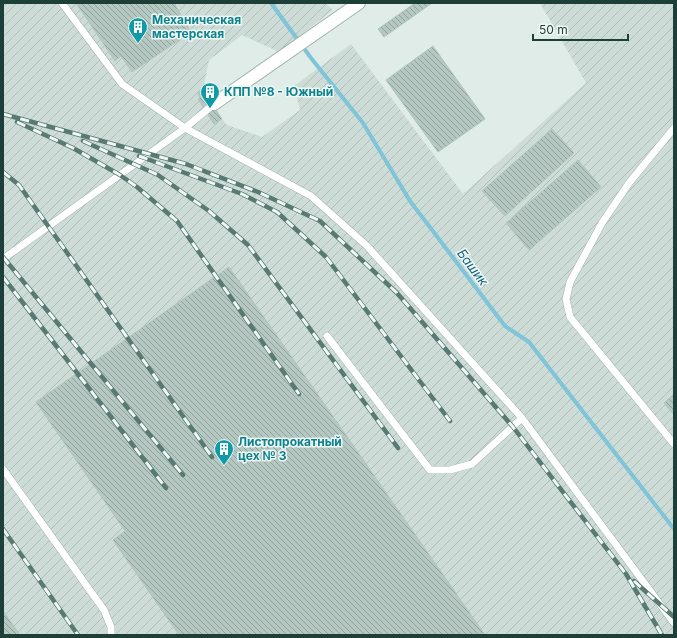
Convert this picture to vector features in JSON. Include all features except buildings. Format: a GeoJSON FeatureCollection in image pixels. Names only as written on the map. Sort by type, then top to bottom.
{"type":"FeatureCollection","features":[{"type":"Feature","properties":{"kind":"street"},"geometry":{"type":"LineString","coordinates":[[214,104],[359,3]]}},
{"type":"Feature","properties":{"kind":"lane"},"geometry":{"type":"LineString","coordinates":[[62,3],[122,84],[185,128],[311,196],[367,246],[522,418],[674,623]]}},
{"type":"Feature","properties":{"kind":"lane"},"geometry":{"type":"LineString","coordinates":[[3,258],[185,128],[214,104]]}},
{"type":"Feature","properties":{"kind":"lane"},"geometry":{"type":"LineString","coordinates":[[674,128],[629,182],[602,223],[570,282],[566,299],[570,317],[674,444]]}},
{"type":"Feature","properties":{"kind":"lane"},"geometry":{"type":"LineString","coordinates":[[327,336],[430,470],[450,470],[472,464],[522,418]]}},
{"type":"Feature","properties":{"kind":"lane"},"geometry":{"type":"LineString","coordinates":[[3,469],[104,610],[111,627],[111,635]]}},
{"type":"Feature","properties":{"kind":"shaded area"},"geometry":{"type":"Polygon","coordinates":[[[3,3],[325,3],[333,10],[279,52],[242,35],[209,60],[203,90],[222,119],[227,125],[262,137],[300,110],[294,86],[351,44],[463,194],[586,83],[540,3],[674,3],[674,635],[3,635],[3,3]]]}},
{"type":"Feature","properties":{"kind":"waterway","name":"Башик"},"geometry":{"type":"LineString","coordinates":[[271,3],[311,58],[363,123],[410,201],[505,326],[529,342],[674,529]]}},
{"type":"Feature","properties":{"kind":"railway"},"geometry":{"type":"LineString","coordinates":[[3,114],[186,164],[258,192],[320,221],[397,293],[513,427],[626,574],[662,635]]}},
{"type":"Feature","properties":{"kind":"railway"},"geometry":{"type":"LineString","coordinates":[[17,122],[73,148],[120,175],[137,187],[177,221],[299,394]]}},
{"type":"Feature","properties":{"kind":"railway"},"geometry":{"type":"LineString","coordinates":[[83,141],[158,175],[209,211],[248,245],[398,448]]}},
{"type":"Feature","properties":{"kind":"railway"},"geometry":{"type":"LineString","coordinates":[[139,156],[242,194],[277,212],[326,257],[450,421]]}},
{"type":"Feature","properties":{"kind":"railway"},"geometry":{"type":"LineString","coordinates":[[3,172],[19,185],[212,457]]}},
{"type":"Feature","properties":{"kind":"railway"},"geometry":{"type":"LineString","coordinates":[[3,257],[183,475]]}},
{"type":"Feature","properties":{"kind":"railway"},"geometry":{"type":"LineString","coordinates":[[3,277],[166,488]]}},
{"type":"Feature","properties":{"kind":"railway"},"geometry":{"type":"LineString","coordinates":[[3,529],[78,635]]}},
{"type":"Feature","properties":{"kind":"railway"},"geometry":{"type":"LineString","coordinates":[[634,581],[674,617]]}},
{"type":"Feature","properties":{"kind":"place","name":"Механическая мастерская"},"geometry":{"type":"Point","coordinates":[138,44]}},
{"type":"Feature","properties":{"kind":"place","name":"КПП №8 - Южный"},"geometry":{"type":"Point","coordinates":[210,109]}},
{"type":"Feature","properties":{"kind":"place","name":"Листопрокатный цех № 3"},"geometry":{"type":"Point","coordinates":[224,466]}}]}
